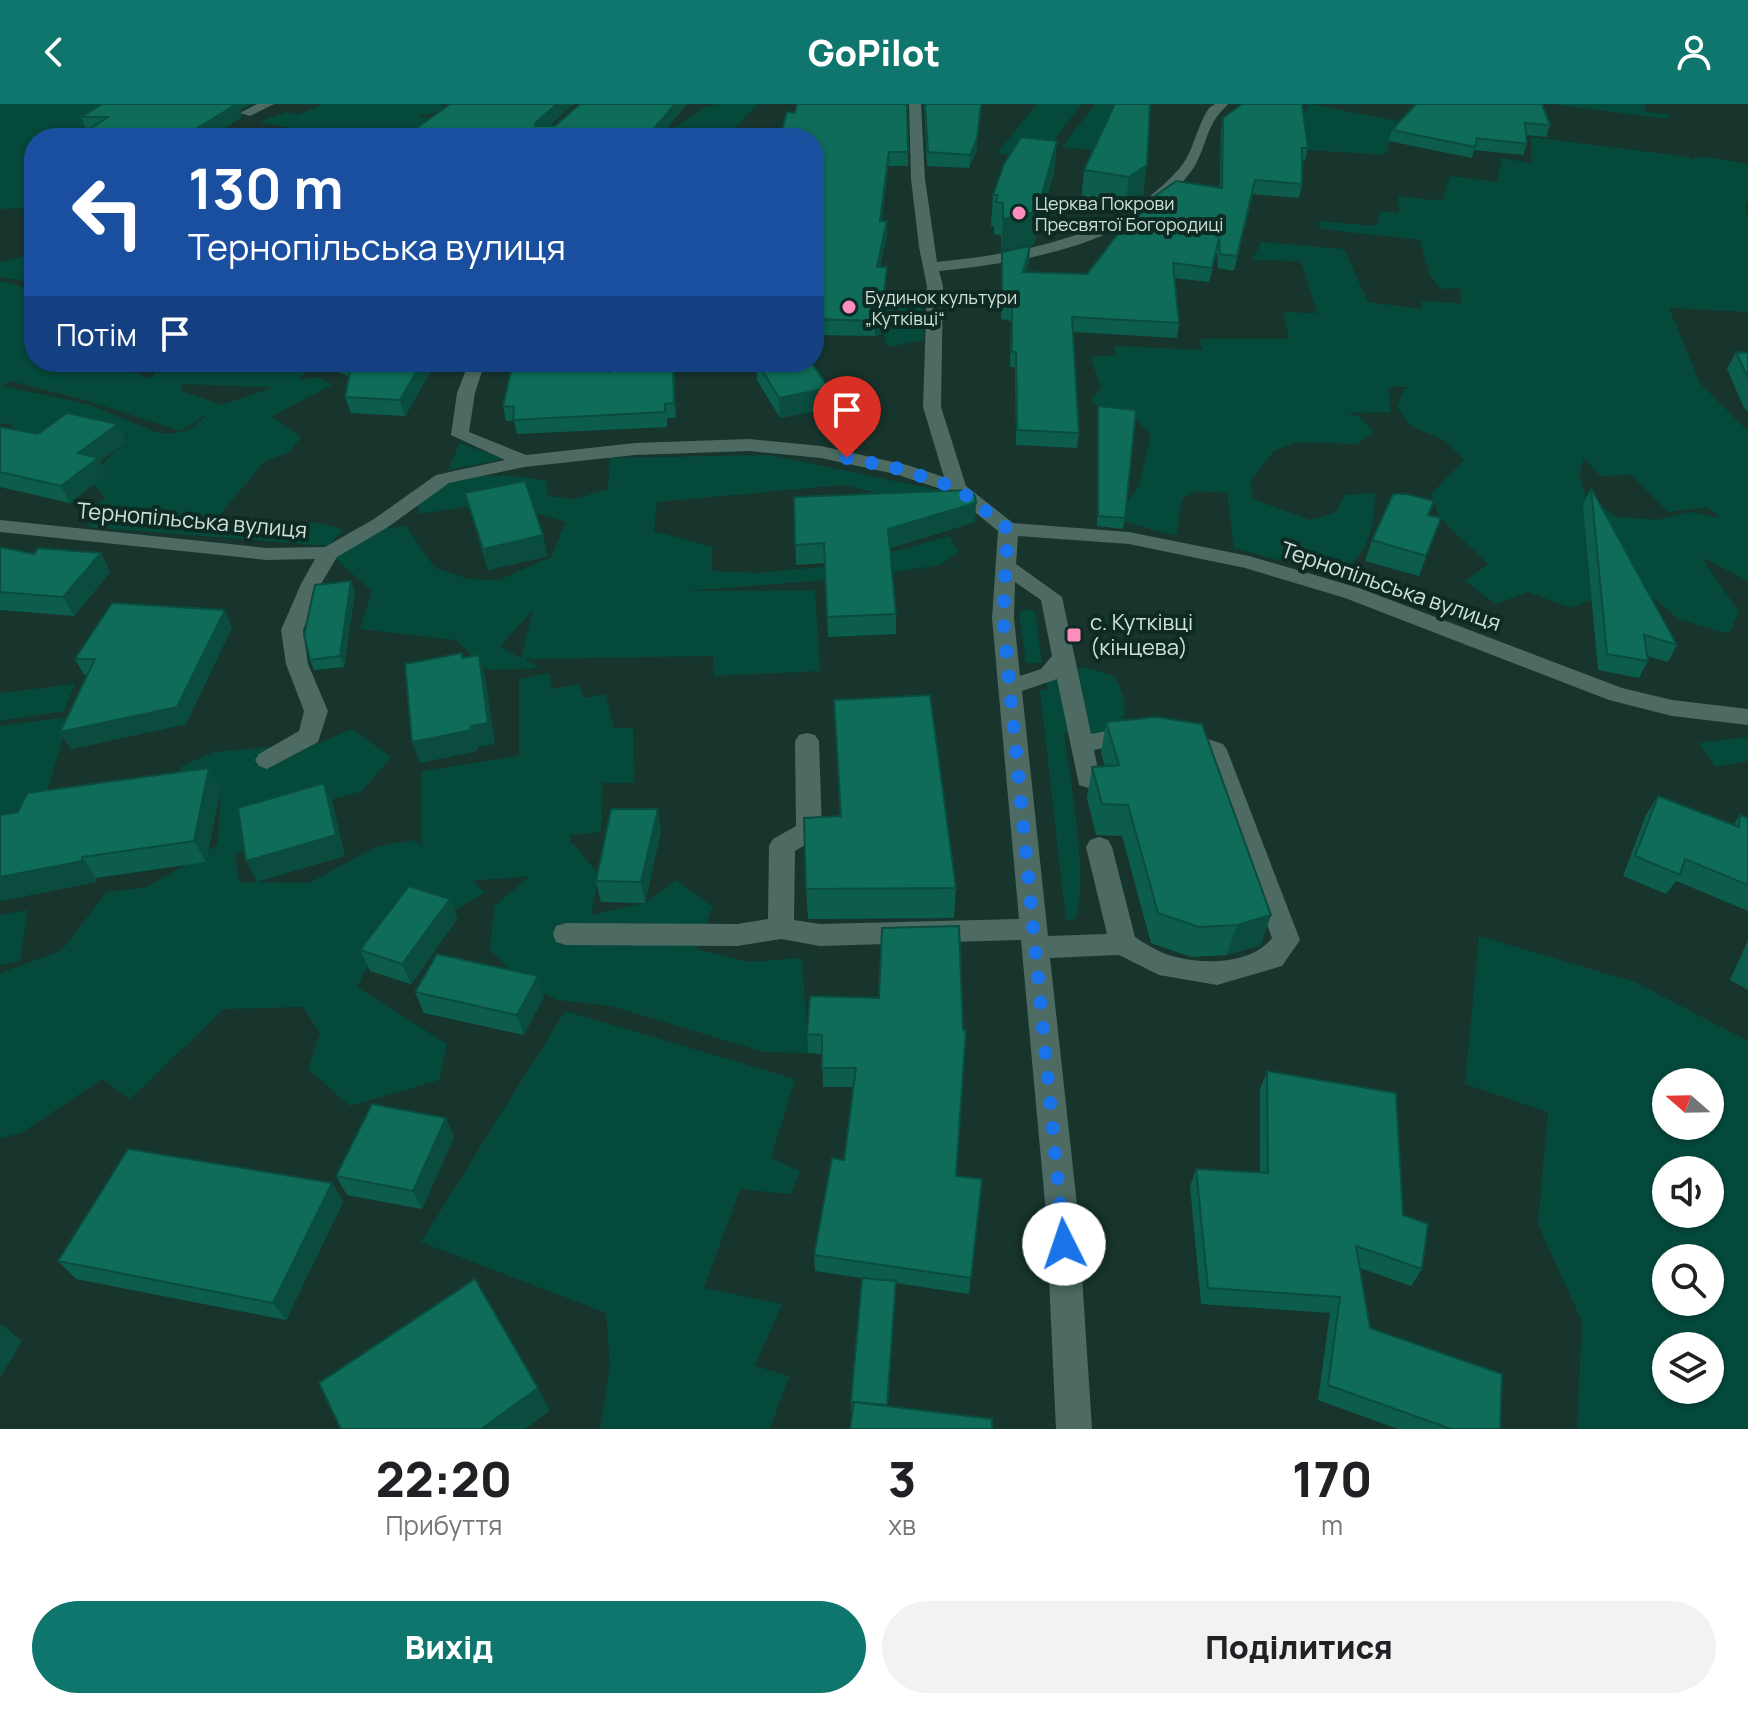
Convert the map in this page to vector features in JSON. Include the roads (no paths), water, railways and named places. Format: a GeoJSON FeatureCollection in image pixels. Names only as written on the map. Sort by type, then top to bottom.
{"type":"FeatureCollection","features":[{"type":"Feature","properties":{"kind":"street"},"geometry":{"type":"LineString","coordinates":[[246,113],[268,104]]}},
{"type":"Feature","properties":{"kind":"street"},"geometry":{"type":"LineString","coordinates":[[915,104],[918,179],[935,286],[932,407],[957,488]]}},
{"type":"Feature","properties":{"kind":"street"},"geometry":{"type":"LineString","coordinates":[[931,267],[978,261],[1103,232],[1157,195],[1187,169],[1199,135],[1213,110],[1222,104]]}},
{"type":"Feature","properties":{"kind":"street"},"geometry":{"type":"LineString","coordinates":[[473,372],[466,393],[460,435],[524,461]]}},
{"type":"Feature","properties":{"kind":"street","name":"Тернопільська вулиця"},"geometry":{"type":"LineString","coordinates":[[0,526],[251,553],[329,553],[381,523],[443,479],[524,461],[635,449],[749,445],[821,452],[900,469],[957,488],[1008,529],[1129,538],[1249,562],[1352,593],[1617,695],[1672,708],[1748,717]]}},
{"type":"Feature","properties":{"kind":"street"},"geometry":{"type":"LineString","coordinates":[[1008,529],[1003,618],[1062,1214],[1074,1429]]}},
{"type":"Feature","properties":{"kind":"street"},"geometry":{"type":"LineString","coordinates":[[267,760],[310,736],[316,711],[297,664],[292,630],[311,584],[329,553]]}},
{"type":"Feature","properties":{"kind":"street"},"geometry":{"type":"LineString","coordinates":[[1006,566],[1051,597],[1088,779]]}},
{"type":"Feature","properties":{"kind":"street"},"geometry":{"type":"LineString","coordinates":[[1010,687],[1049,674],[1063,658]]}},
{"type":"Feature","properties":{"kind":"street"},"geometry":{"type":"LineString","coordinates":[[566,934],[737,935],[781,928],[820,935],[1034,938],[1123,944],[1159,964],[1217,974],[1272,958],[1286,940],[1215,750],[1184,738],[1130,734],[1080,744]]}},
{"type":"Feature","properties":{"kind":"street"},"geometry":{"type":"LineString","coordinates":[[781,928],[782,846],[809,830],[807,741]]}},
{"type":"Feature","properties":{"kind":"street"},"geometry":{"type":"LineString","coordinates":[[1099,847],[1123,944]]}},
{"type":"Feature","properties":{"kind":"place","name":"Церква Покрови Пресвятої Богородиці"},"geometry":{"type":"Point","coordinates":[1019,213]}},
{"type":"Feature","properties":{"kind":"place","name":"Будинок культури „Кутківці“"},"geometry":{"type":"Point","coordinates":[849,307]}},
{"type":"Feature","properties":{"kind":"place","name":"с. Кутківці (кінцева)"},"geometry":{"type":"Point","coordinates":[1074,635]}}]}
